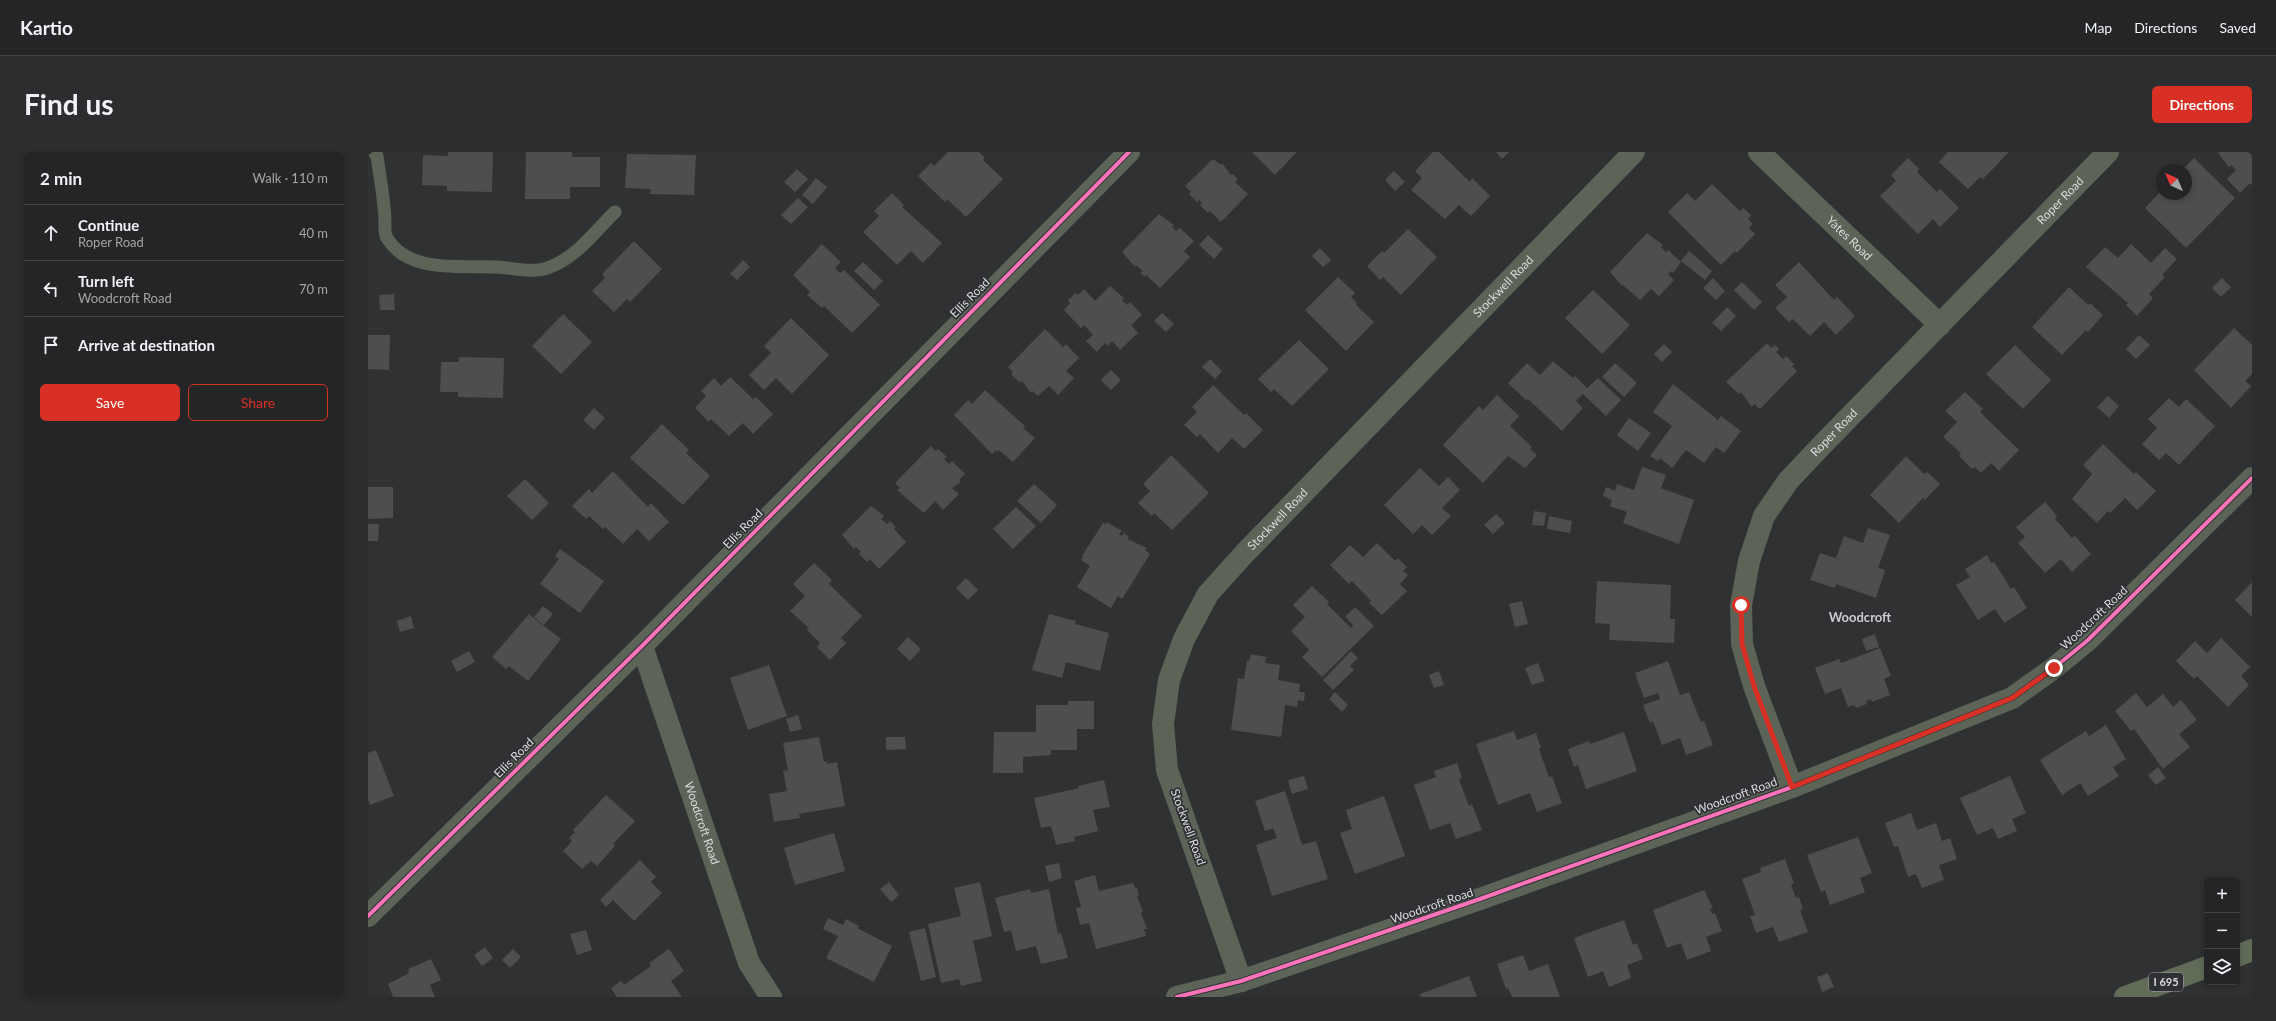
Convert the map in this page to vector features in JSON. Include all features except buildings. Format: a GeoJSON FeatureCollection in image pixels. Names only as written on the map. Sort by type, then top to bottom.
{"type":"FeatureCollection","features":[{"type":"Feature","properties":{"kind":"highway"},"geometry":{"type":"LineString","coordinates":[[2240,955],[2252,950]]}},
{"type":"Feature","properties":{"kind":"highway","name":"I 695"},"geometry":{"type":"LineString","coordinates":[[2125,997],[2204,968]]}},
{"type":"Feature","properties":{"kind":"street","name":"Ellis Road"},"geometry":{"type":"LineString","coordinates":[[368,916],[642,646],[1129,152]]}},
{"type":"Feature","properties":{"kind":"street","name":"Stockwell Road"},"geometry":{"type":"LineString","coordinates":[[1242,981],[1167,770],[1163,724],[1169,680],[1184,639],[1208,594],[1244,554],[1634,152]]}},
{"type":"Feature","properties":{"kind":"street","name":"Yates Road"},"geometry":{"type":"LineString","coordinates":[[1759,152],[1940,325]]}},
{"type":"Feature","properties":{"kind":"street","name":"Roper Road"},"geometry":{"type":"LineString","coordinates":[[1792,787],[1754,686],[1742,644],[1741,605],[1749,561],[1764,516],[1788,481],[2108,152]]}},
{"type":"Feature","properties":{"kind":"street","name":"Woodcroft Road"},"geometry":{"type":"LineString","coordinates":[[1177,997],[1242,981],[1480,899],[1792,787],[2012,698],[2032,685],[2088,640],[2252,478]]}},
{"type":"Feature","properties":{"kind":"street","name":"Woodcroft Road"},"geometry":{"type":"LineString","coordinates":[[642,646],[749,962],[770,997]]}},
{"type":"Feature","properties":{"kind":"lane"},"geometry":{"type":"LineString","coordinates":[[374,152],[377,156],[384,198],[386,236],[395,249],[409,258],[427,263],[450,267],[497,267],[530,271],[551,267],[577,251],[615,212]]}},
{"type":"Feature","properties":{"kind":"cycle path"},"geometry":{"type":"LineString","coordinates":[[368,916],[642,646],[1129,152]]}},
{"type":"Feature","properties":{"kind":"cycle path"},"geometry":{"type":"LineString","coordinates":[[1177,997],[1241,981],[1480,899],[1792,787],[2012,698],[2054,668],[2088,640],[2252,478]]}},
{"type":"Feature","properties":{"kind":"district","name":"Woodcroft"},"geometry":{"type":"Point","coordinates":[1860,617]}},
{"type":"Feature","properties":{"kind":"route"},"geometry":{"type":"LineString","coordinates":[[1741,605],[1742,644],[1754,686],[1792,787],[2012,698],[2054,668]]}}]}
